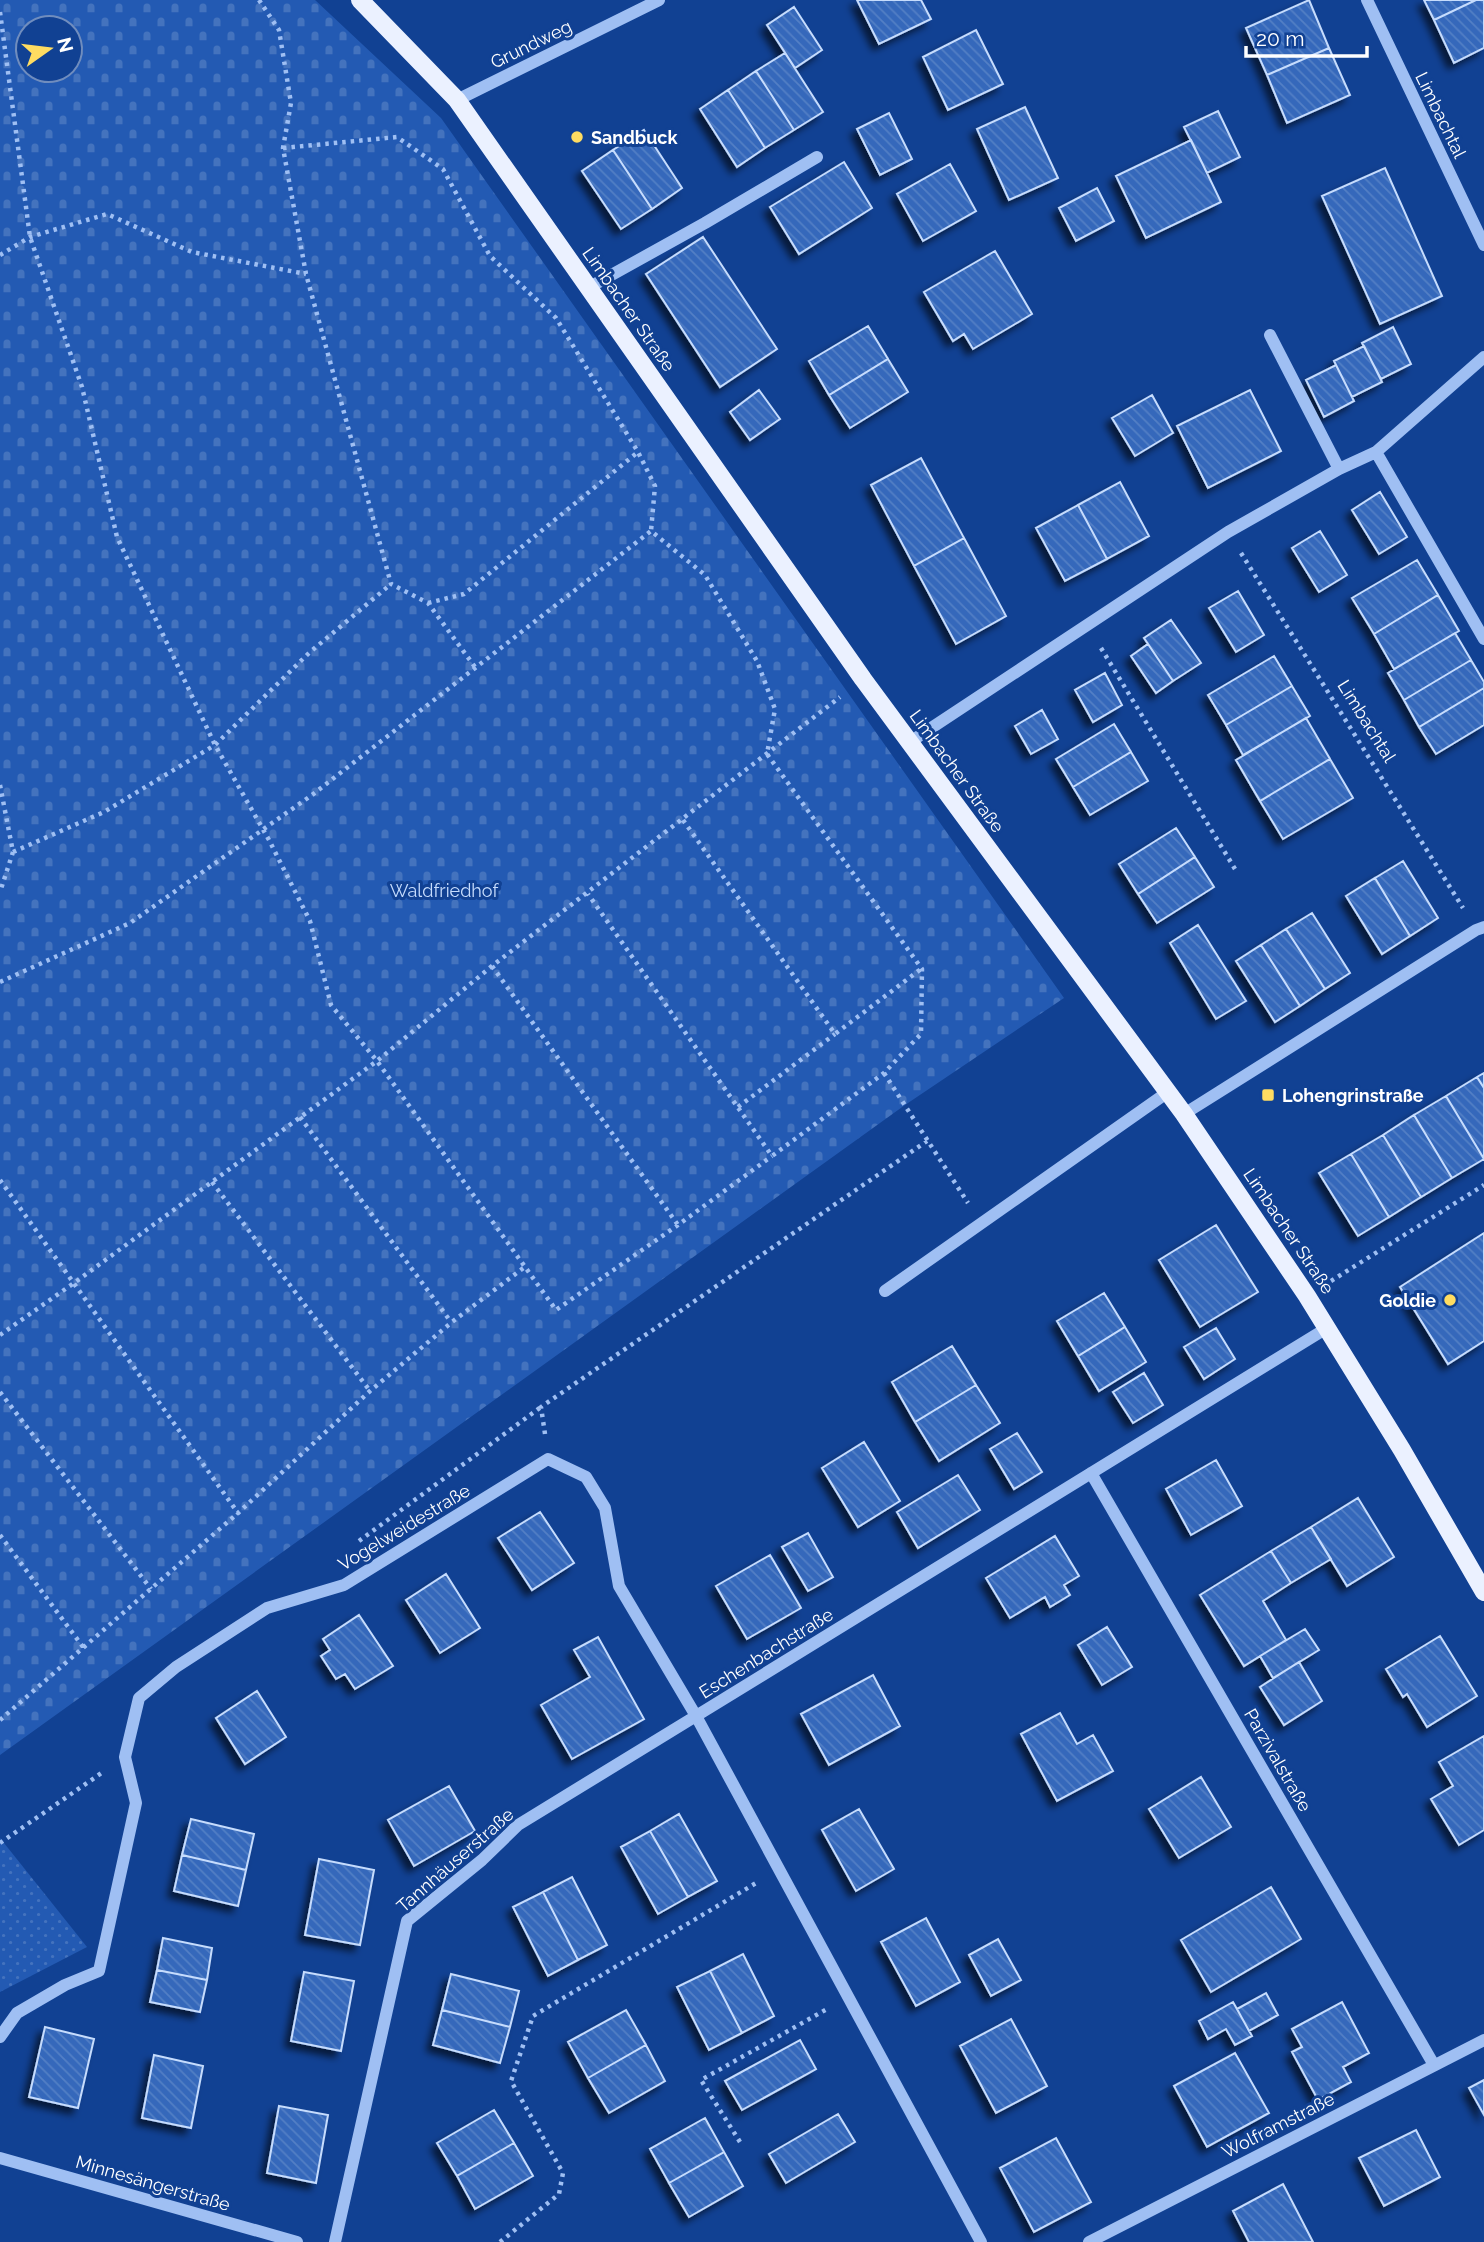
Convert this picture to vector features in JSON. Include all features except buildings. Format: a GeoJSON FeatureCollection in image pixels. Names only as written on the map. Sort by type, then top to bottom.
{"type":"FeatureCollection","features":[{"type":"Feature","properties":{"kind":"main road","name":"Limbacher Straße"},"geometry":{"type":"LineString","coordinates":[[360,0],[457,100],[863,680],[1168,1091],[1307,1296],[1402,1450],[1484,1592]]}},
{"type":"Feature","properties":{"kind":"street","name":"Grundweg"},"geometry":{"type":"LineString","coordinates":[[457,100],[660,0]]}},
{"type":"Feature","properties":{"kind":"street","name":"Limbachtal"},"geometry":{"type":"LineString","coordinates":[[1367,0],[1484,245]]}},
{"type":"Feature","properties":{"kind":"street"},"geometry":{"type":"LineString","coordinates":[[588,288],[817,157]]}},
{"type":"Feature","properties":{"kind":"street"},"geometry":{"type":"LineString","coordinates":[[1270,335],[1339,468]]}},
{"type":"Feature","properties":{"kind":"street"},"geometry":{"type":"LineString","coordinates":[[910,743],[1228,532],[1339,468],[1376,452],[1484,357]]}},
{"type":"Feature","properties":{"kind":"street"},"geometry":{"type":"LineString","coordinates":[[1376,452],[1484,639]]}},
{"type":"Feature","properties":{"kind":"street"},"geometry":{"type":"LineString","coordinates":[[1184,1114],[1480,928]]}},
{"type":"Feature","properties":{"kind":"street"},"geometry":{"type":"LineString","coordinates":[[885,1291],[1168,1091]]}},
{"type":"Feature","properties":{"kind":"street","name":"Eschenbachstraße"},"geometry":{"type":"LineString","coordinates":[[981,2242],[696,1716],[1327,1328]]}},
{"type":"Feature","properties":{"kind":"street"},"geometry":{"type":"LineString","coordinates":[[548,1459],[586,1477],[605,1508],[619,1587],[696,1716]]}},
{"type":"Feature","properties":{"kind":"street","name":"Vogelweidestraße"},"geometry":{"type":"LineString","coordinates":[[0,2037],[17,2012],[65,1985],[99,1971],[136,1803],[125,1757],[139,1698],[176,1667],[267,1608],[344,1585],[548,1459]]}},
{"type":"Feature","properties":{"kind":"street","name":"Parzivalstraße"},"geometry":{"type":"LineString","coordinates":[[1091,1473],[1434,2065]]}},
{"type":"Feature","properties":{"kind":"street","name":"Tannhäuserstraße"},"geometry":{"type":"LineString","coordinates":[[335,2242],[407,1921],[482,1860],[518,1825],[696,1716]]}},
{"type":"Feature","properties":{"kind":"street","name":"Wolframstraße"},"geometry":{"type":"LineString","coordinates":[[1089,2242],[1484,2040]]}},
{"type":"Feature","properties":{"kind":"street","name":"Minnesängerstraße"},"geometry":{"type":"LineString","coordinates":[[0,2158],[297,2242]]}},
{"type":"Feature","properties":{"kind":"path"},"geometry":{"type":"LineString","coordinates":[[259,0],[279,30],[291,103],[283,148],[306,274],[391,584],[428,603],[475,667]]}},
{"type":"Feature","properties":{"kind":"path"},"geometry":{"type":"LineString","coordinates":[[0,12],[30,237],[82,387],[117,537],[215,745],[310,921],[331,1005],[377,1061],[556,1310],[678,1225],[884,1073],[920,1034],[922,968],[767,754],[775,709],[757,661],[705,575],[650,530]]}},
{"type":"Feature","properties":{"kind":"path"},"geometry":{"type":"LineString","coordinates":[[0,982],[130,923],[312,795],[650,530],[655,486],[638,452],[556,318],[490,256],[443,169],[397,137],[283,148]]}},
{"type":"Feature","properties":{"kind":"path"},"geometry":{"type":"LineString","coordinates":[[0,256],[30,237],[107,214],[191,252],[306,274]]}},
{"type":"Feature","properties":{"kind":"path"},"geometry":{"type":"LineString","coordinates":[[428,603],[464,594],[638,452]]}},
{"type":"Feature","properties":{"kind":"path","name":"Limbachtal"},"geometry":{"type":"LineString","coordinates":[[1228,532],[1480,928]]}},
{"type":"Feature","properties":{"kind":"path"},"geometry":{"type":"LineString","coordinates":[[13,852],[104,813],[215,745],[309,653],[391,584]]}},
{"type":"Feature","properties":{"kind":"path"},"geometry":{"type":"LineString","coordinates":[[1087,625],[1235,869]]}},
{"type":"Feature","properties":{"kind":"path"},"geometry":{"type":"LineString","coordinates":[[0,1335],[377,1061],[492,966],[863,680]]}},
{"type":"Feature","properties":{"kind":"path"},"geometry":{"type":"LineString","coordinates":[[0,785],[13,852],[0,892]]}},
{"type":"Feature","properties":{"kind":"path"},"geometry":{"type":"LineString","coordinates":[[683,820],[835,1034]]}},
{"type":"Feature","properties":{"kind":"path"},"geometry":{"type":"LineString","coordinates":[[588,894],[772,1156]]}},
{"type":"Feature","properties":{"kind":"path"},"geometry":{"type":"LineString","coordinates":[[492,966],[678,1225]]}},
{"type":"Feature","properties":{"kind":"path"},"geometry":{"type":"LineString","coordinates":[[738,1107],[922,968]]}},
{"type":"Feature","properties":{"kind":"path"},"geometry":{"type":"LineString","coordinates":[[884,1073],[982,1224]]}},
{"type":"Feature","properties":{"kind":"path"},"geometry":{"type":"LineString","coordinates":[[300,1117],[452,1322]]}},
{"type":"Feature","properties":{"kind":"path"},"geometry":{"type":"LineString","coordinates":[[355,1544],[541,1407],[927,1141]]}},
{"type":"Feature","properties":{"kind":"path"},"geometry":{"type":"LineString","coordinates":[[0,1180],[238,1513]]}},
{"type":"Feature","properties":{"kind":"path"},"geometry":{"type":"LineString","coordinates":[[212,1182],[370,1391]]}},
{"type":"Feature","properties":{"kind":"path"},"geometry":{"type":"LineString","coordinates":[[1307,1296],[1484,1185]]}},
{"type":"Feature","properties":{"kind":"path"},"geometry":{"type":"LineString","coordinates":[[0,1720],[238,1513],[370,1391],[452,1322],[526,1266]]}},
{"type":"Feature","properties":{"kind":"path"},"geometry":{"type":"LineString","coordinates":[[0,1392],[150,1589]]}},
{"type":"Feature","properties":{"kind":"path"},"geometry":{"type":"LineString","coordinates":[[541,1407],[548,1459]]}},
{"type":"Feature","properties":{"kind":"path"},"geometry":{"type":"LineString","coordinates":[[0,1535],[84,1647]]}},
{"type":"Feature","properties":{"kind":"path"},"geometry":{"type":"LineString","coordinates":[[0,1843],[125,1757]]}},
{"type":"Feature","properties":{"kind":"path"},"geometry":{"type":"LineString","coordinates":[[500,2242],[559,2194],[563,2173],[510,2081],[533,2016],[780,1869]]}},
{"type":"Feature","properties":{"kind":"path"},"geometry":{"type":"LineString","coordinates":[[740,2142],[701,2080],[850,1997]]}},
{"type":"Feature","properties":{"kind":"green space","name":"Waldfriedhof"},"geometry":{"type":"Polygon","coordinates":[[[0,0],[315,0],[441,118],[1064,998],[905,1105],[0,1755],[0,0]]]}},
{"type":"Feature","properties":{"kind":"green space"},"geometry":{"type":"Polygon","coordinates":[[[0,1838],[87,1947],[0,1992],[0,1838]]]}},
{"type":"Feature","properties":{"kind":"place","name":"Sandbuck"},"geometry":{"type":"Point","coordinates":[577,137]}},
{"type":"Feature","properties":{"kind":"place","name":"Lohengrinstraße"},"geometry":{"type":"Point","coordinates":[1268,1095]}},
{"type":"Feature","properties":{"kind":"place","name":"Goldie"},"geometry":{"type":"Point","coordinates":[1450,1300]}}]}
